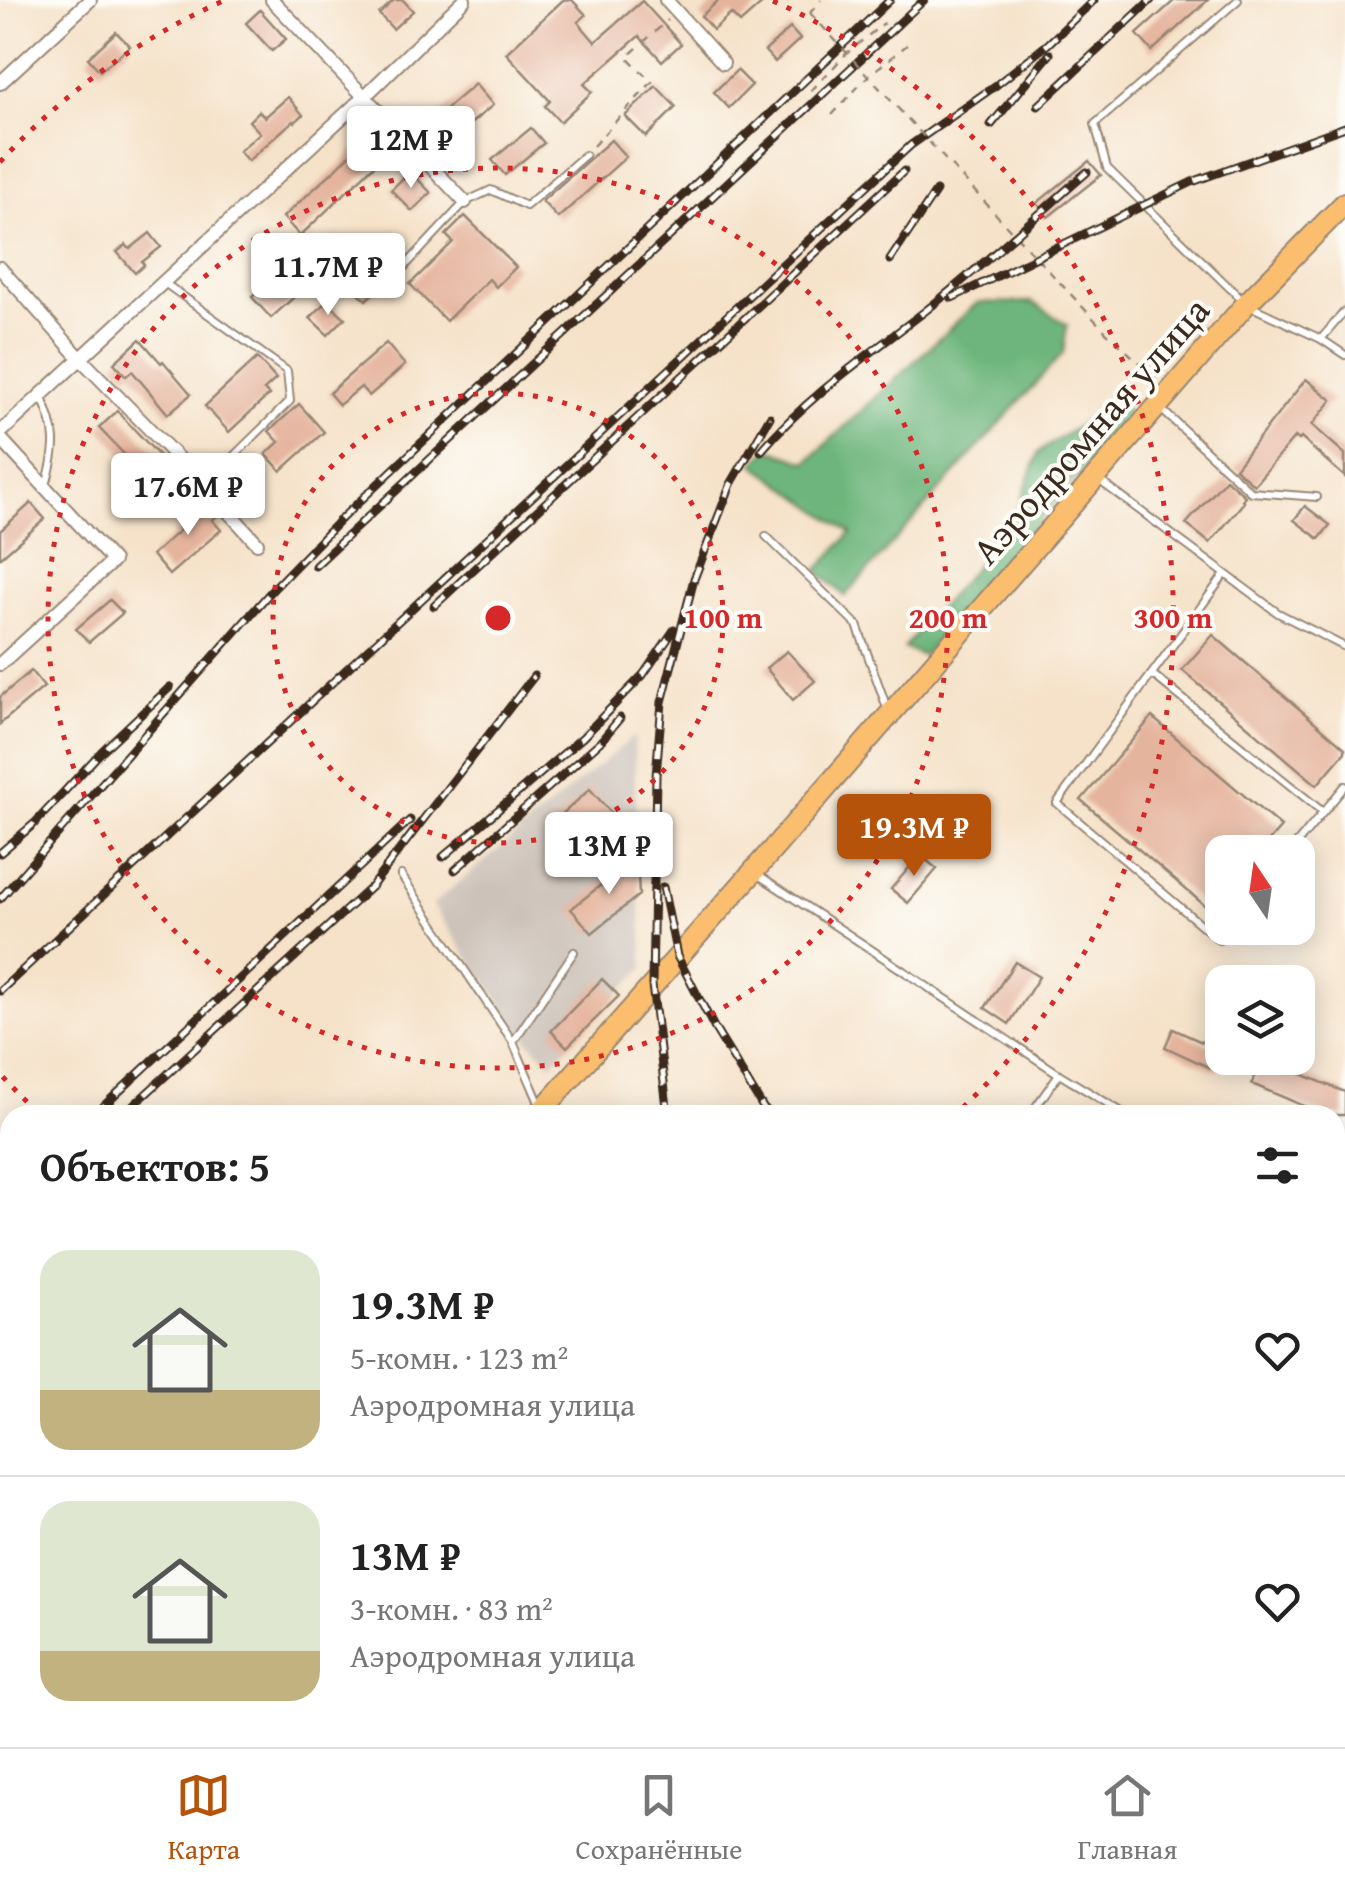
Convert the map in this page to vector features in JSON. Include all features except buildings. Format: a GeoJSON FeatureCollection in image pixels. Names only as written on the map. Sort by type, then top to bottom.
{"type":"FeatureCollection","features":[{"type":"Feature","properties":{"kind":"main road","name":"Аэродромная улица"},"geometry":{"type":"LineString","coordinates":[[547,1105],[1246,304],[1345,203]]}},
{"type":"Feature","properties":{"kind":"street"},"geometry":{"type":"LineString","coordinates":[[0,82],[90,0]]}},
{"type":"Feature","properties":{"kind":"street"},"geometry":{"type":"LineString","coordinates":[[272,0],[465,202]]}},
{"type":"Feature","properties":{"kind":"street"},"geometry":{"type":"LineString","coordinates":[[0,664],[113,561],[0,436],[464,0]]}},
{"type":"Feature","properties":{"kind":"street"},"geometry":{"type":"LineString","coordinates":[[666,0],[723,63]]}},
{"type":"Feature","properties":{"kind":"street"},"geometry":{"type":"LineString","coordinates":[[0,268],[80,358],[257,543]]}},
{"type":"Feature","properties":{"kind":"lane"},"geometry":{"type":"LineString","coordinates":[[1238,0],[1095,124],[1107,168],[1246,304],[1345,355]]}},
{"type":"Feature","properties":{"kind":"lane"},"geometry":{"type":"LineString","coordinates":[[396,276],[465,202],[491,190],[526,206],[585,154]]}},
{"type":"Feature","properties":{"kind":"lane"},"geometry":{"type":"LineString","coordinates":[[163,282],[288,371],[290,400],[204,485]]}},
{"type":"Feature","properties":{"kind":"lane"},"geometry":{"type":"LineString","coordinates":[[1320,339],[1345,311]]}},
{"type":"Feature","properties":{"kind":"lane"},"geometry":{"type":"LineString","coordinates":[[40,395],[52,420],[54,457],[45,486]]}},
{"type":"Feature","properties":{"kind":"lane"},"geometry":{"type":"LineString","coordinates":[[1164,399],[1251,492],[1317,497]]}},
{"type":"Feature","properties":{"kind":"lane"},"geometry":{"type":"LineString","coordinates":[[1095,478],[1278,613],[1345,648]]}},
{"type":"Feature","properties":{"kind":"lane"},"geometry":{"type":"LineString","coordinates":[[766,536],[857,624],[889,714]]}},
{"type":"Feature","properties":{"kind":"lane"},"geometry":{"type":"LineString","coordinates":[[1205,928],[1057,803],[1225,574]]}},
{"type":"Feature","properties":{"kind":"lane"},"geometry":{"type":"LineString","coordinates":[[1152,674],[1323,812]]}},
{"type":"Feature","properties":{"kind":"lane"},"geometry":{"type":"LineString","coordinates":[[1304,835],[1345,786]]}},
{"type":"Feature","properties":{"kind":"lane"},"geometry":{"type":"LineString","coordinates":[[754,872],[1110,1105]]}},
{"type":"Feature","properties":{"kind":"lane"},"geometry":{"type":"LineString","coordinates":[[401,875],[513,1042],[537,1105]]}},
{"type":"Feature","properties":{"kind":"lane"},"geometry":{"type":"LineString","coordinates":[[513,1042],[574,952]]}},
{"type":"Feature","properties":{"kind":"lane"},"geometry":{"type":"LineString","coordinates":[[1037,1105],[1059,1074]]}},
{"type":"Feature","properties":{"kind":"path"},"geometry":{"type":"LineString","coordinates":[[821,0],[810,12],[1164,399]]}},
{"type":"Feature","properties":{"kind":"path"},"geometry":{"type":"LineString","coordinates":[[585,154],[652,82],[628,57],[677,12]]}},
{"type":"Feature","properties":{"kind":"path"},"geometry":{"type":"LineString","coordinates":[[810,92],[847,53],[884,23]]}},
{"type":"Feature","properties":{"kind":"path"},"geometry":{"type":"LineString","coordinates":[[832,114],[868,76],[908,45]]}},
{"type":"Feature","properties":{"kind":"shaded area"},"geometry":{"type":"Polygon","coordinates":[[[634,736],[644,968],[551,1064],[520,1031],[432,905],[634,736]]]}},
{"type":"Feature","properties":{"kind":"green space"},"geometry":{"type":"Polygon","coordinates":[[[1032,302],[1067,325],[1063,353],[845,596],[817,571],[851,533],[754,464],[768,449],[807,462],[977,303],[1032,302]]]}},
{"type":"Feature","properties":{"kind":"green space"},"geometry":{"type":"Polygon","coordinates":[[[1116,401],[1131,415],[923,656],[904,648],[1012,524],[1039,452],[1116,401]]]}},
{"type":"Feature","properties":{"kind":"railway"},"geometry":{"type":"LineString","coordinates":[[0,899],[275,587],[342,518],[890,0]]}},
{"type":"Feature","properties":{"kind":"railway"},"geometry":{"type":"LineString","coordinates":[[315,566],[924,0]]}},
{"type":"Feature","properties":{"kind":"railway"},"geometry":{"type":"LineString","coordinates":[[0,991],[911,145],[995,86],[1048,44],[1094,0]]}},
{"type":"Feature","properties":{"kind":"railway"},"geometry":{"type":"LineString","coordinates":[[1038,106],[1151,0]]}},
{"type":"Feature","properties":{"kind":"railway"},"geometry":{"type":"LineString","coordinates":[[991,125],[1050,54]]}},
{"type":"Feature","properties":{"kind":"railway"},"geometry":{"type":"LineString","coordinates":[[952,298],[1192,182],[1345,127]]}},
{"type":"Feature","properties":{"kind":"railway"},"geometry":{"type":"LineString","coordinates":[[434,606],[904,171]]}},
{"type":"Feature","properties":{"kind":"railway"},"geometry":{"type":"LineString","coordinates":[[761,451],[818,394],[945,295],[1087,172]]}},
{"type":"Feature","properties":{"kind":"railway"},"geometry":{"type":"LineString","coordinates":[[890,260],[936,191]]}},
{"type":"Feature","properties":{"kind":"railway"},"geometry":{"type":"LineString","coordinates":[[667,1105],[652,985],[656,776],[662,702],[694,579],[731,484],[770,417]]}},
{"type":"Feature","properties":{"kind":"railway"},"geometry":{"type":"LineString","coordinates":[[443,857],[583,737],[643,675],[674,630]]}},
{"type":"Feature","properties":{"kind":"railway"},"geometry":{"type":"LineString","coordinates":[[134,1105],[371,887],[534,676]]}},
{"type":"Feature","properties":{"kind":"railway"},"geometry":{"type":"LineString","coordinates":[[0,853],[170,687]]}},
{"type":"Feature","properties":{"kind":"railway"},"geometry":{"type":"LineString","coordinates":[[455,870],[601,741],[620,718]]}},
{"type":"Feature","properties":{"kind":"railway"},"geometry":{"type":"LineString","coordinates":[[105,1105],[410,820]]}},
{"type":"Feature","properties":{"kind":"railway"},"geometry":{"type":"LineString","coordinates":[[663,887],[677,956],[762,1105]]}}]}
